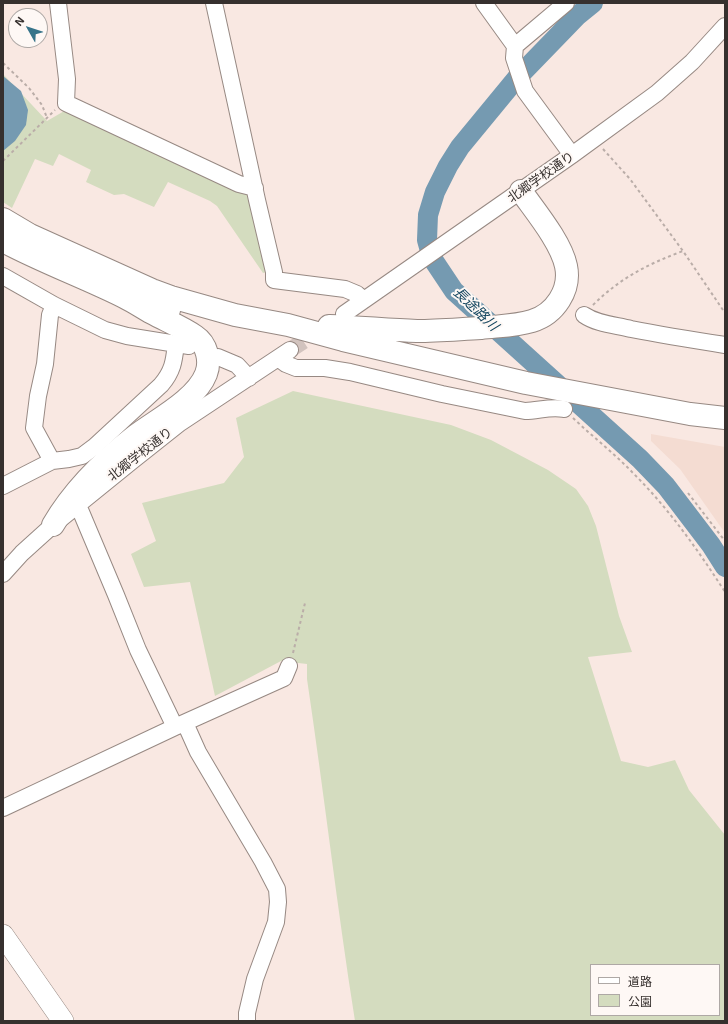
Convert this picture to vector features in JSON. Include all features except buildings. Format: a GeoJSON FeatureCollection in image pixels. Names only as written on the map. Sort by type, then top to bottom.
{"type":"FeatureCollection","features":[{"type":"Feature","properties":{"kind":"highway"},"geometry":{"type":"LineString","coordinates":[[288,325],[418,331],[508,326],[534,320],[552,309],[559,302],[567,276],[563,255],[556,242],[521,191]]}},
{"type":"Feature","properties":{"kind":"highway"},"geometry":{"type":"LineString","coordinates":[[5,225],[68,272],[124,297],[197,337],[207,351],[208,360],[206,374],[197,389],[133,438],[96,470],[68,501],[53,525]]}},
{"type":"Feature","properties":{"kind":"highway"},"geometry":{"type":"LineString","coordinates":[[5,225],[171,297],[235,315],[288,325],[528,388]]}},
{"type":"Feature","properties":{"kind":"highway"},"geometry":{"type":"LineString","coordinates":[[124,297],[166,309],[607,404],[725,433]]}},
{"type":"Feature","properties":{"kind":"highway"},"geometry":{"type":"LineString","coordinates":[[607,404],[725,418]]}},
{"type":"Feature","properties":{"kind":"main road"},"geometry":{"type":"LineString","coordinates":[[3,935],[63,1021]]}},
{"type":"Feature","properties":{"kind":"street"},"geometry":{"type":"LineString","coordinates":[[58,3],[67,79],[66,103],[239,184],[255,188]]}},
{"type":"Feature","properties":{"kind":"street"},"geometry":{"type":"LineString","coordinates":[[214,3],[274,272],[274,280],[345,289],[357,294],[364,300]]}},
{"type":"Feature","properties":{"kind":"street"},"geometry":{"type":"LineString","coordinates":[[484,3],[515,46],[514,58],[525,91],[572,155]]}},
{"type":"Feature","properties":{"kind":"street"},"geometry":{"type":"LineString","coordinates":[[515,46],[566,3]]}},
{"type":"Feature","properties":{"kind":"street","name":"北郷学校通り"},"geometry":{"type":"LineString","coordinates":[[344,314],[594,140],[657,93],[677,76],[725,26]]}},
{"type":"Feature","properties":{"kind":"street"},"geometry":{"type":"LineString","coordinates":[[3,276],[54,305],[105,330],[127,336],[183,345],[168,376],[94,447],[82,456],[52,461],[3,486]]}},
{"type":"Feature","properties":{"kind":"street"},"geometry":{"type":"LineString","coordinates":[[52,461],[34,428],[38,396],[45,364],[50,315],[54,305]]}},
{"type":"Feature","properties":{"kind":"street"},"geometry":{"type":"LineString","coordinates":[[584,315],[592,320],[603,323],[725,345]]}},
{"type":"Feature","properties":{"kind":"street","name":"北郷学校通り"},"geometry":{"type":"LineString","coordinates":[[3,574],[22,553],[76,505],[180,423],[284,354],[291,367],[325,368],[350,372],[442,394],[525,410],[534,411],[557,408],[564,410]]}},
{"type":"Feature","properties":{"kind":"street"},"geometry":{"type":"LineString","coordinates":[[218,357],[237,365],[249,378]]}},
{"type":"Feature","properties":{"kind":"street"},"geometry":{"type":"LineString","coordinates":[[76,505],[81,512],[138,650],[180,725],[198,752],[264,862],[277,889],[278,902],[276,922],[255,979],[247,1013],[247,1021]]}},
{"type":"Feature","properties":{"kind":"street"},"geometry":{"type":"LineString","coordinates":[[3,808],[284,678],[289,666]]}},
{"type":"Feature","properties":{"kind":"path"},"geometry":{"type":"LineString","coordinates":[[3,63],[28,88],[42,105],[47,118]]}},
{"type":"Feature","properties":{"kind":"path"},"geometry":{"type":"LineString","coordinates":[[3,161],[56,109],[66,103]]}},
{"type":"Feature","properties":{"kind":"path"},"geometry":{"type":"LineString","coordinates":[[594,140],[630,179],[683,251],[725,313]]}},
{"type":"Feature","properties":{"kind":"path"},"geometry":{"type":"LineString","coordinates":[[584,315],[608,291],[632,274],[654,262],[683,251]]}},
{"type":"Feature","properties":{"kind":"path"},"geometry":{"type":"LineString","coordinates":[[564,410],[634,474],[671,515],[702,557],[725,592]]}},
{"type":"Feature","properties":{"kind":"path"},"geometry":{"type":"LineString","coordinates":[[688,493],[725,541]]}},
{"type":"Feature","properties":{"kind":"path"},"geometry":{"type":"LineString","coordinates":[[289,666],[305,603]]}},
{"type":"Feature","properties":{"kind":"shaded area"},"geometry":{"type":"Polygon","coordinates":[[[651,434],[725,447],[725,533],[680,469],[651,441],[651,434]]]}},
{"type":"Feature","properties":{"kind":"green space"},"geometry":{"type":"Polygon","coordinates":[[[3,74],[47,121],[66,110],[248,194],[267,272],[263,273],[217,206],[210,201],[168,182],[154,207],[124,194],[114,195],[86,182],[91,170],[59,154],[53,166],[35,159],[12,208],[3,202],[3,74]]]}},
{"type":"Feature","properties":{"kind":"green space"},"geometry":{"type":"Polygon","coordinates":[[[293,391],[451,425],[491,440],[548,470],[576,489],[588,506],[596,526],[619,616],[632,652],[588,657],[621,761],[648,767],[675,760],[689,790],[725,835],[725,1021],[355,1021],[307,679],[307,664],[281,661],[215,696],[190,582],[144,587],[131,554],[156,541],[142,503],[224,483],[244,457],[236,418],[293,391]]]}},
{"type":"Feature","properties":{"kind":"water"},"geometry":{"type":"Polygon","coordinates":[[[3,76],[21,91],[28,110],[26,125],[15,141],[3,151],[3,76]]]}},
{"type":"Feature","properties":{"kind":"waterway","name":"長途路川"},"geometry":{"type":"LineString","coordinates":[[593,3],[577,16],[516,79],[460,147],[448,166],[435,192],[428,215],[427,240],[432,258],[454,291],[640,459],[666,486],[711,545],[725,567]]}},
{"type":"Feature","properties":{"kind":"tunnel"},"geometry":{"type":"LineString","coordinates":[[290,350],[322,329]]}}]}
